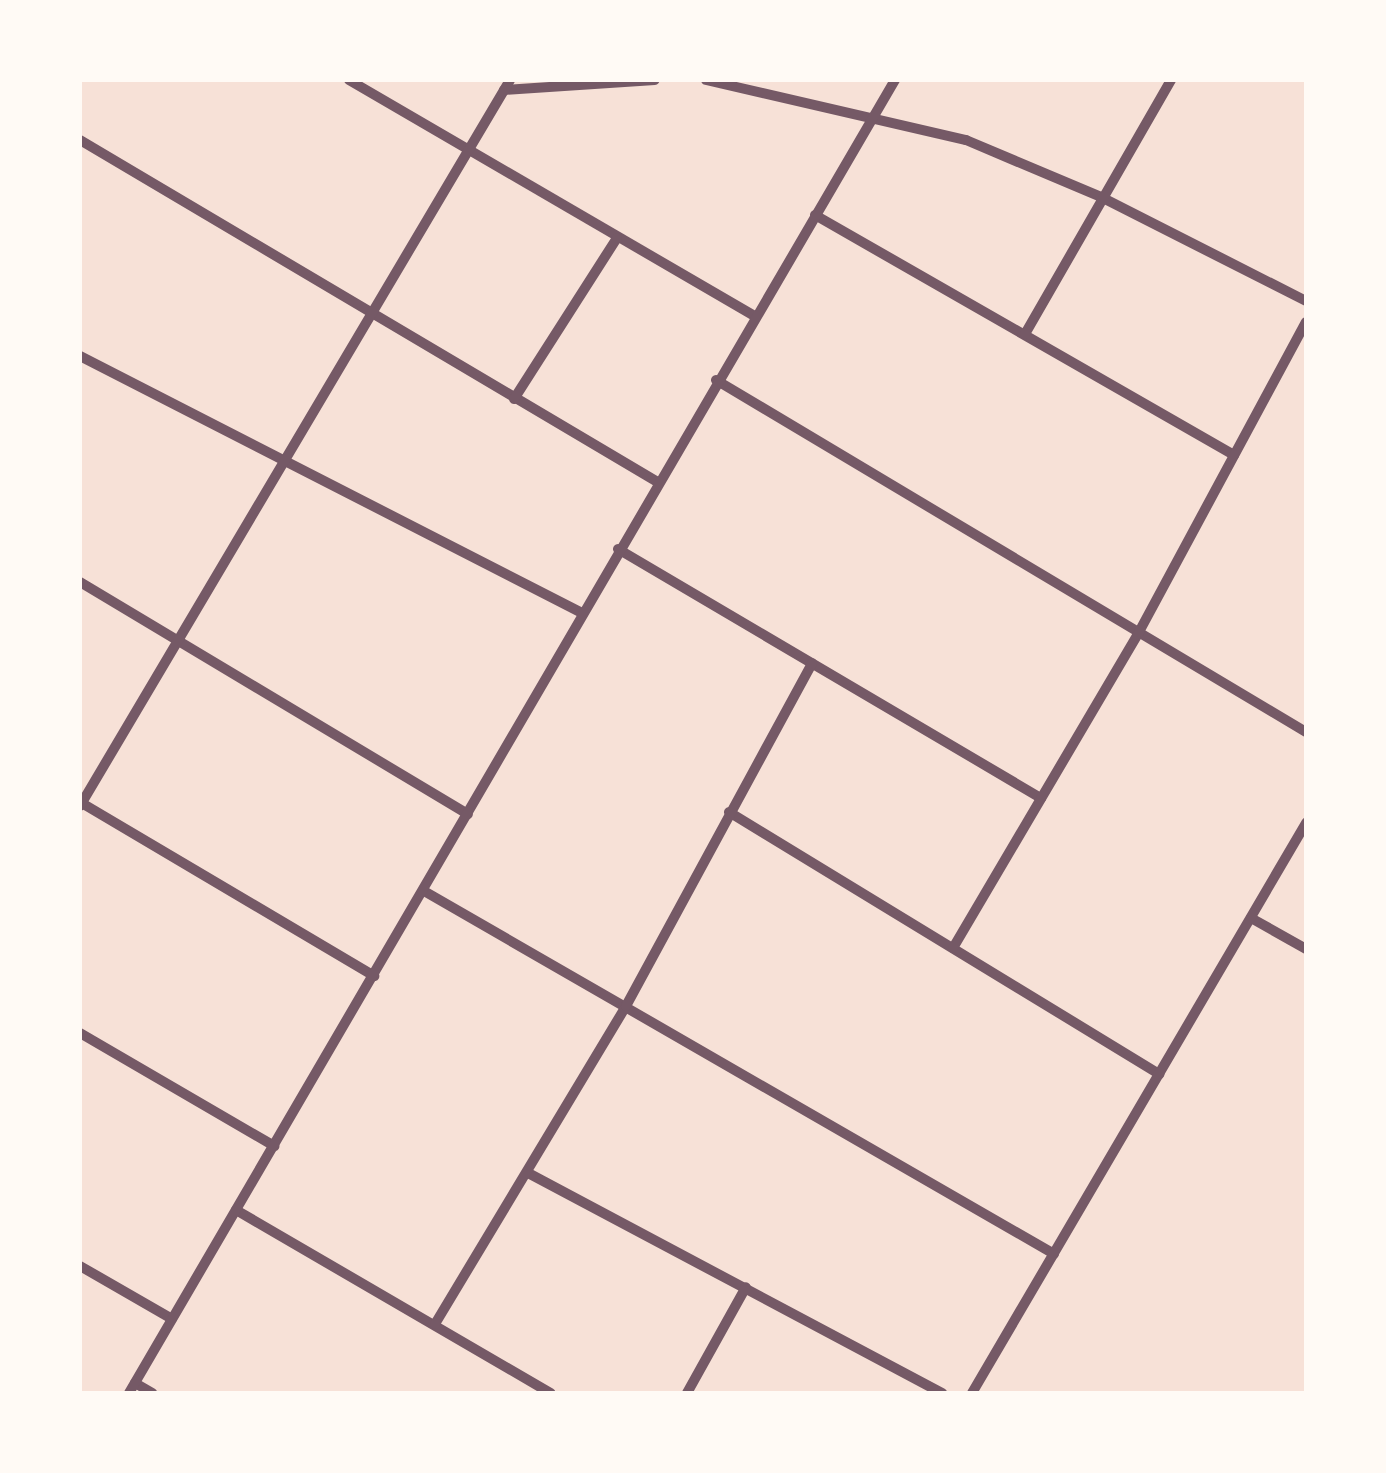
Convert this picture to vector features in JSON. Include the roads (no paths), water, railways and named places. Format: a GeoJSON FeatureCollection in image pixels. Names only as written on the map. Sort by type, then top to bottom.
{"type":"FeatureCollection","features":[{"type":"Feature","properties":{"kind":"street"},"geometry":{"type":"LineString","coordinates":[[349,80],[754,316]]}},
{"type":"Feature","properties":{"kind":"street"},"geometry":{"type":"LineString","coordinates":[[374,976],[81,804],[507,85],[655,80]]}},
{"type":"Feature","properties":{"kind":"street"},"geometry":{"type":"LineString","coordinates":[[706,80],[875,114],[1017,158],[1306,301]]}},
{"type":"Feature","properties":{"kind":"street"},"geometry":{"type":"LineString","coordinates":[[152,1393],[132,1388],[424,891],[656,481],[895,80]]}},
{"type":"Feature","properties":{"kind":"street"},"geometry":{"type":"LineString","coordinates":[[1026,334],[1172,80]]}},
{"type":"Feature","properties":{"kind":"street"},"geometry":{"type":"LineString","coordinates":[[80,140],[371,316],[656,481]]}},
{"type":"Feature","properties":{"kind":"street"},"geometry":{"type":"LineString","coordinates":[[815,214],[1234,456]]}},
{"type":"Feature","properties":{"kind":"street"},"geometry":{"type":"LineString","coordinates":[[514,398],[617,238]]}},
{"type":"Feature","properties":{"kind":"street"},"geometry":{"type":"LineString","coordinates":[[952,948],[1138,632],[1306,322]]}},
{"type":"Feature","properties":{"kind":"street"},"geometry":{"type":"LineString","coordinates":[[80,356],[282,465],[582,613]]}},
{"type":"Feature","properties":{"kind":"street"},"geometry":{"type":"LineString","coordinates":[[716,380],[1306,732]]}},
{"type":"Feature","properties":{"kind":"street"},"geometry":{"type":"LineString","coordinates":[[618,549],[1041,798]]}},
{"type":"Feature","properties":{"kind":"street"},"geometry":{"type":"LineString","coordinates":[[80,582],[468,814]]}},
{"type":"Feature","properties":{"kind":"street"},"geometry":{"type":"LineString","coordinates":[[435,1324],[530,1174],[626,1006],[812,663]]}},
{"type":"Feature","properties":{"kind":"street"},"geometry":{"type":"LineString","coordinates":[[729,812],[1158,1074]]}},
{"type":"Feature","properties":{"kind":"street"},"geometry":{"type":"LineString","coordinates":[[972,1393],[1306,823]]}},
{"type":"Feature","properties":{"kind":"street"},"geometry":{"type":"LineString","coordinates":[[424,891],[1054,1254]]}},
{"type":"Feature","properties":{"kind":"street"},"geometry":{"type":"LineString","coordinates":[[1250,918],[1306,949]]}},
{"type":"Feature","properties":{"kind":"street"},"geometry":{"type":"LineString","coordinates":[[80,1033],[274,1146]]}},
{"type":"Feature","properties":{"kind":"street"},"geometry":{"type":"LineString","coordinates":[[530,1174],[942,1393]]}},
{"type":"Feature","properties":{"kind":"street"},"geometry":{"type":"LineString","coordinates":[[236,1210],[550,1393]]}},
{"type":"Feature","properties":{"kind":"street"},"geometry":{"type":"LineString","coordinates":[[80,1266],[172,1319]]}},
{"type":"Feature","properties":{"kind":"street"},"geometry":{"type":"LineString","coordinates":[[687,1393],[746,1287]]}}]}
